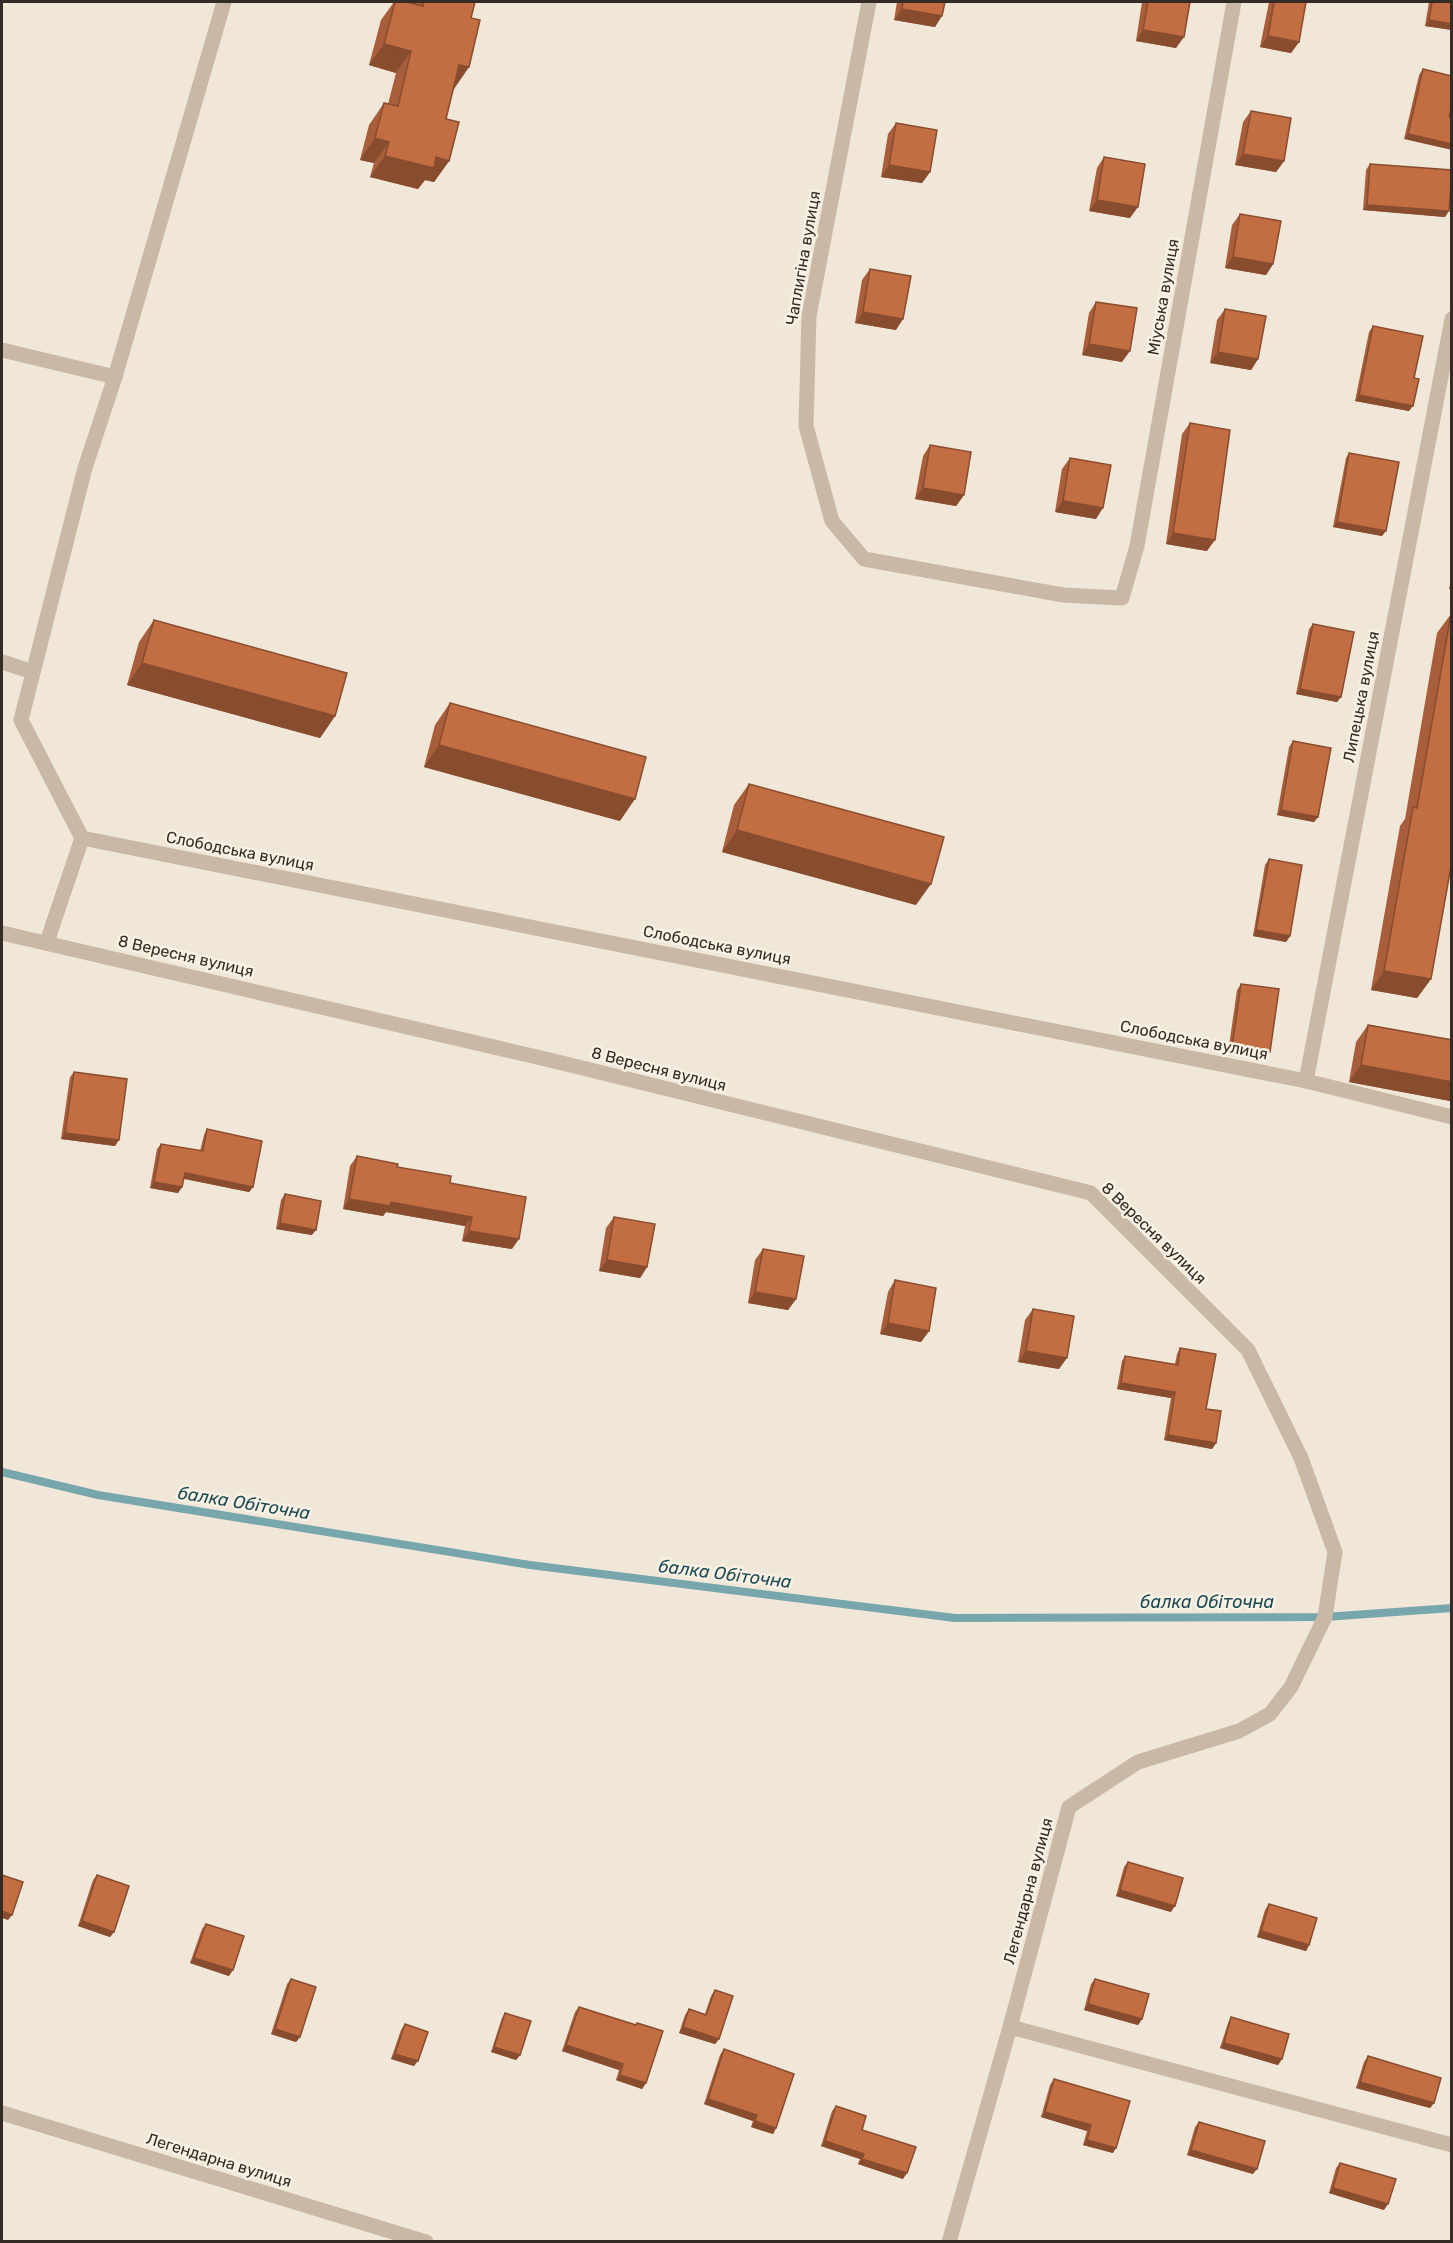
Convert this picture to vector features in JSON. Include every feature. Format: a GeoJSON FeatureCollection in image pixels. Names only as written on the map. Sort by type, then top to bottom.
{"type":"FeatureCollection","features":[{"type":"Feature","properties":{"kind":"street","name":"Чаплигіна вулиця"},"geometry":{"type":"LineString","coordinates":[[869,2],[809,316],[806,426],[832,521],[864,559],[1064,595],[1122,598]]}},
{"type":"Feature","properties":{"kind":"street","name":"Міуська вулиця"},"geometry":{"type":"LineString","coordinates":[[1122,598],[1137,546],[1234,2]]}},
{"type":"Feature","properties":{"kind":"street"},"geometry":{"type":"LineString","coordinates":[[47,942],[82,838],[21,720],[85,468],[115,377],[219,3]]}},
{"type":"Feature","properties":{"kind":"street","name":"Липецька вулиця"},"geometry":{"type":"LineString","coordinates":[[1306,1081],[1452,319]]}},
{"type":"Feature","properties":{"kind":"street"},"geometry":{"type":"LineString","coordinates":[[2,350],[115,377]]}},
{"type":"Feature","properties":{"kind":"street"},"geometry":{"type":"LineString","coordinates":[[2,662],[33,672]]}},
{"type":"Feature","properties":{"kind":"street","name":"Слободська вулиця"},"geometry":{"type":"LineString","coordinates":[[82,838],[1306,1081],[1452,1117]]}},
{"type":"Feature","properties":{"kind":"street","name":"8 Вересня вулиця"},"geometry":{"type":"LineString","coordinates":[[2,933],[554,1061],[1091,1193],[1248,1350]]}},
{"type":"Feature","properties":{"kind":"street","name":"Легендарна вулиця"},"geometry":{"type":"LineString","coordinates":[[951,2241],[1069,1807],[1138,1762],[1239,1731],[1270,1714],[1291,1687],[1325,1617],[1335,1552],[1301,1458],[1248,1350]]}},
{"type":"Feature","properties":{"kind":"street"},"geometry":{"type":"LineString","coordinates":[[1010,2027],[1452,2145]]}},
{"type":"Feature","properties":{"kind":"street","name":"Легендарна вулиця"},"geometry":{"type":"LineString","coordinates":[[2,2113],[426,2241]]}},
{"type":"Feature","properties":{"kind":"building"},"geometry":{"type":"Polygon","coordinates":[[[395,2],[423,6],[424,2],[475,2],[471,18],[480,20],[469,67],[459,65],[446,119],[459,122],[449,161],[436,157],[434,168],[385,156],[389,142],[375,138],[384,103],[398,106],[411,51],[384,44],[395,2]]]}},
{"type":"Feature","properties":{"kind":"building"},"geometry":{"type":"Polygon","coordinates":[[[903,2],[945,2],[942,16],[902,9],[903,2]]]}},
{"type":"Feature","properties":{"kind":"building"},"geometry":{"type":"Polygon","coordinates":[[[1148,2],[1190,2],[1184,37],[1143,30],[1148,2]]]}},
{"type":"Feature","properties":{"kind":"building"},"geometry":{"type":"Polygon","coordinates":[[[1274,2],[1306,2],[1299,42],[1268,36],[1274,2]]]}},
{"type":"Feature","properties":{"kind":"building"},"geometry":{"type":"Polygon","coordinates":[[[1432,2],[1452,2],[1452,24],[1429,20],[1432,2]]]}},
{"type":"Feature","properties":{"kind":"building"},"geometry":{"type":"Polygon","coordinates":[[[1423,69],[1452,76],[1452,105],[1449,117],[1452,117],[1452,144],[1408,134],[1423,69]]]}},
{"type":"Feature","properties":{"kind":"building"},"geometry":{"type":"Polygon","coordinates":[[[1251,111],[1291,118],[1284,161],[1243,154],[1251,111]]]}},
{"type":"Feature","properties":{"kind":"building"},"geometry":{"type":"Polygon","coordinates":[[[896,123],[937,130],[930,172],[889,165],[896,123]]]}},
{"type":"Feature","properties":{"kind":"building"},"geometry":{"type":"Polygon","coordinates":[[[1104,157],[1145,164],[1138,207],[1097,200],[1104,157]]]}},
{"type":"Feature","properties":{"kind":"building"},"geometry":{"type":"Polygon","coordinates":[[[1370,164],[1452,170],[1449,211],[1367,205],[1370,164]]]}},
{"type":"Feature","properties":{"kind":"building"},"geometry":{"type":"Polygon","coordinates":[[[1240,214],[1281,221],[1273,264],[1233,257],[1240,214]]]}},
{"type":"Feature","properties":{"kind":"building"},"geometry":{"type":"Polygon","coordinates":[[[870,269],[911,276],[903,319],[863,312],[870,269]]]}},
{"type":"Feature","properties":{"kind":"building"},"geometry":{"type":"Polygon","coordinates":[[[1096,302],[1137,308],[1130,351],[1089,344],[1096,302]]]}},
{"type":"Feature","properties":{"kind":"building"},"geometry":{"type":"Polygon","coordinates":[[[1225,309],[1266,316],[1258,359],[1218,352],[1225,309]]]}},
{"type":"Feature","properties":{"kind":"building"},"geometry":{"type":"Polygon","coordinates":[[[1373,326],[1423,336],[1414,378],[1419,379],[1413,406],[1359,395],[1373,326]]]}},
{"type":"Feature","properties":{"kind":"building"},"geometry":{"type":"Polygon","coordinates":[[[1190,423],[1230,430],[1215,540],[1173,533],[1190,423]]]}},
{"type":"Feature","properties":{"kind":"building"},"geometry":{"type":"Polygon","coordinates":[[[930,445],[971,452],[964,495],[923,488],[930,445]]]}},
{"type":"Feature","properties":{"kind":"building"},"geometry":{"type":"Polygon","coordinates":[[[1349,453],[1399,462],[1386,531],[1337,522],[1349,453]]]}},
{"type":"Feature","properties":{"kind":"building"},"geometry":{"type":"Polygon","coordinates":[[[1070,458],[1111,465],[1103,508],[1063,501],[1070,458]]]}},
{"type":"Feature","properties":{"kind":"building"},"geometry":{"type":"Polygon","coordinates":[[[1451,614],[1452,861],[1431,979],[1384,971],[1413,807],[1417,808],[1451,614]]]}},
{"type":"Feature","properties":{"kind":"building"},"geometry":{"type":"Polygon","coordinates":[[[154,620],[347,673],[335,716],[142,663],[154,620]]]}},
{"type":"Feature","properties":{"kind":"building"},"geometry":{"type":"Polygon","coordinates":[[[1313,624],[1354,632],[1341,697],[1300,689],[1313,624]]]}},
{"type":"Feature","properties":{"kind":"building"},"geometry":{"type":"Polygon","coordinates":[[[450,703],[646,757],[635,799],[439,745],[450,703]]]}},
{"type":"Feature","properties":{"kind":"building"},"geometry":{"type":"Polygon","coordinates":[[[1293,741],[1331,748],[1318,817],[1281,810],[1293,741]]]}},
{"type":"Feature","properties":{"kind":"building"},"geometry":{"type":"Polygon","coordinates":[[[749,784],[944,837],[931,884],[737,830],[749,784]]]}},
{"type":"Feature","properties":{"kind":"building"},"geometry":{"type":"Polygon","coordinates":[[[1269,859],[1302,865],[1290,936],[1256,930],[1269,859]]]}},
{"type":"Feature","properties":{"kind":"building"},"geometry":{"type":"Polygon","coordinates":[[[1241,984],[1279,989],[1270,1052],[1232,1047],[1241,984]]]}},
{"type":"Feature","properties":{"kind":"building"},"geometry":{"type":"Polygon","coordinates":[[[1368,1025],[1452,1040],[1452,1082],[1361,1065],[1368,1025]]]}},
{"type":"Feature","properties":{"kind":"building"},"geometry":{"type":"Polygon","coordinates":[[[74,1072],[127,1079],[119,1140],[65,1133],[74,1072]]]}},
{"type":"Feature","properties":{"kind":"building"},"geometry":{"type":"Polygon","coordinates":[[[207,1129],[262,1141],[253,1187],[185,1173],[182,1187],[154,1182],[161,1144],[203,1151],[207,1129]]]}},
{"type":"Feature","properties":{"kind":"building"},"geometry":{"type":"Polygon","coordinates":[[[357,1156],[398,1164],[397,1167],[451,1176],[450,1183],[526,1197],[519,1239],[469,1231],[472,1217],[391,1202],[390,1206],[349,1199],[357,1156]]]}},
{"type":"Feature","properties":{"kind":"building"},"geometry":{"type":"Polygon","coordinates":[[[285,1194],[321,1201],[316,1230],[280,1223],[285,1194]]]}},
{"type":"Feature","properties":{"kind":"building"},"geometry":{"type":"Polygon","coordinates":[[[614,1217],[655,1224],[647,1267],[607,1260],[614,1217]]]}},
{"type":"Feature","properties":{"kind":"building"},"geometry":{"type":"Polygon","coordinates":[[[763,1249],[804,1256],[796,1299],[755,1292],[763,1249]]]}},
{"type":"Feature","properties":{"kind":"building"},"geometry":{"type":"Polygon","coordinates":[[[895,1280],[936,1288],[929,1331],[888,1323],[895,1280]]]}},
{"type":"Feature","properties":{"kind":"building"},"geometry":{"type":"Polygon","coordinates":[[[1033,1309],[1074,1316],[1067,1358],[1026,1351],[1033,1309]]]}},
{"type":"Feature","properties":{"kind":"building"},"geometry":{"type":"Polygon","coordinates":[[[1180,1348],[1216,1354],[1206,1409],[1221,1411],[1216,1443],[1168,1435],[1175,1392],[1121,1383],[1125,1356],[1178,1365],[1180,1348]]]}},
{"type":"Feature","properties":{"kind":"building"},"geometry":{"type":"Polygon","coordinates":[[[1128,1862],[1183,1878],[1175,1906],[1120,1890],[1128,1862]]]}},
{"type":"Feature","properties":{"kind":"building"},"geometry":{"type":"Polygon","coordinates":[[[2,1875],[23,1882],[12,1915],[2,1911],[2,1875]]]}},
{"type":"Feature","properties":{"kind":"building"},"geometry":{"type":"Polygon","coordinates":[[[97,1875],[129,1886],[114,1932],[82,1921],[97,1875]]]}},
{"type":"Feature","properties":{"kind":"building"},"geometry":{"type":"Polygon","coordinates":[[[1269,1904],[1317,1918],[1309,1945],[1261,1931],[1269,1904]]]}},
{"type":"Feature","properties":{"kind":"building"},"geometry":{"type":"Polygon","coordinates":[[[206,1924],[244,1936],[233,1970],[194,1958],[206,1924]]]}},
{"type":"Feature","properties":{"kind":"building"},"geometry":{"type":"Polygon","coordinates":[[[291,1979],[316,1987],[300,2037],[275,2029],[291,1979]]]}},
{"type":"Feature","properties":{"kind":"building"},"geometry":{"type":"Polygon","coordinates":[[[1095,1979],[1149,1994],[1142,2019],[1088,2004],[1095,1979]]]}},
{"type":"Feature","properties":{"kind":"building"},"geometry":{"type":"Polygon","coordinates":[[[715,1990],[733,1996],[719,2039],[683,2027],[689,2009],[706,2015],[715,1990]]]}},
{"type":"Feature","properties":{"kind":"building"},"geometry":{"type":"Polygon","coordinates":[[[579,2007],[663,2031],[646,2083],[620,2075],[623,2064],[566,2045],[579,2007]]]}},
{"type":"Feature","properties":{"kind":"building"},"geometry":{"type":"Polygon","coordinates":[[[505,2013],[531,2021],[520,2055],[494,2047],[505,2013]]]}},
{"type":"Feature","properties":{"kind":"building"},"geometry":{"type":"Polygon","coordinates":[[[1231,2017],[1289,2034],[1282,2059],[1224,2043],[1231,2017]]]}},
{"type":"Feature","properties":{"kind":"building"},"geometry":{"type":"Polygon","coordinates":[[[405,2024],[428,2032],[418,2061],[395,2054],[405,2024]]]}},
{"type":"Feature","properties":{"kind":"building"},"geometry":{"type":"Polygon","coordinates":[[[724,2049],[794,2074],[776,2128],[755,2121],[757,2115],[708,2099],[724,2049]]]}},
{"type":"Feature","properties":{"kind":"building"},"geometry":{"type":"Polygon","coordinates":[[[1368,2056],[1441,2078],[1434,2103],[1360,2082],[1368,2056]]]}},
{"type":"Feature","properties":{"kind":"building"},"geometry":{"type":"Polygon","coordinates":[[[1054,2079],[1130,2101],[1116,2148],[1087,2140],[1091,2125],[1045,2112],[1054,2079]]]}},
{"type":"Feature","properties":{"kind":"building"},"geometry":{"type":"Polygon","coordinates":[[[836,2106],[866,2116],[862,2130],[916,2147],[907,2173],[862,2159],[864,2154],[825,2141],[836,2106]]]}},
{"type":"Feature","properties":{"kind":"building"},"geometry":{"type":"Polygon","coordinates":[[[1199,2122],[1265,2141],[1257,2169],[1191,2150],[1199,2122]]]}},
{"type":"Feature","properties":{"kind":"building"},"geometry":{"type":"Polygon","coordinates":[[[1340,2163],[1396,2179],[1388,2204],[1333,2188],[1340,2163]]]}},
{"type":"Feature","properties":{"kind":"waterway","name":"балка Обіточна"},"geometry":{"type":"LineString","coordinates":[[2,1472],[98,1495],[530,1565],[955,1618],[1325,1617],[1452,1608]]}}]}
